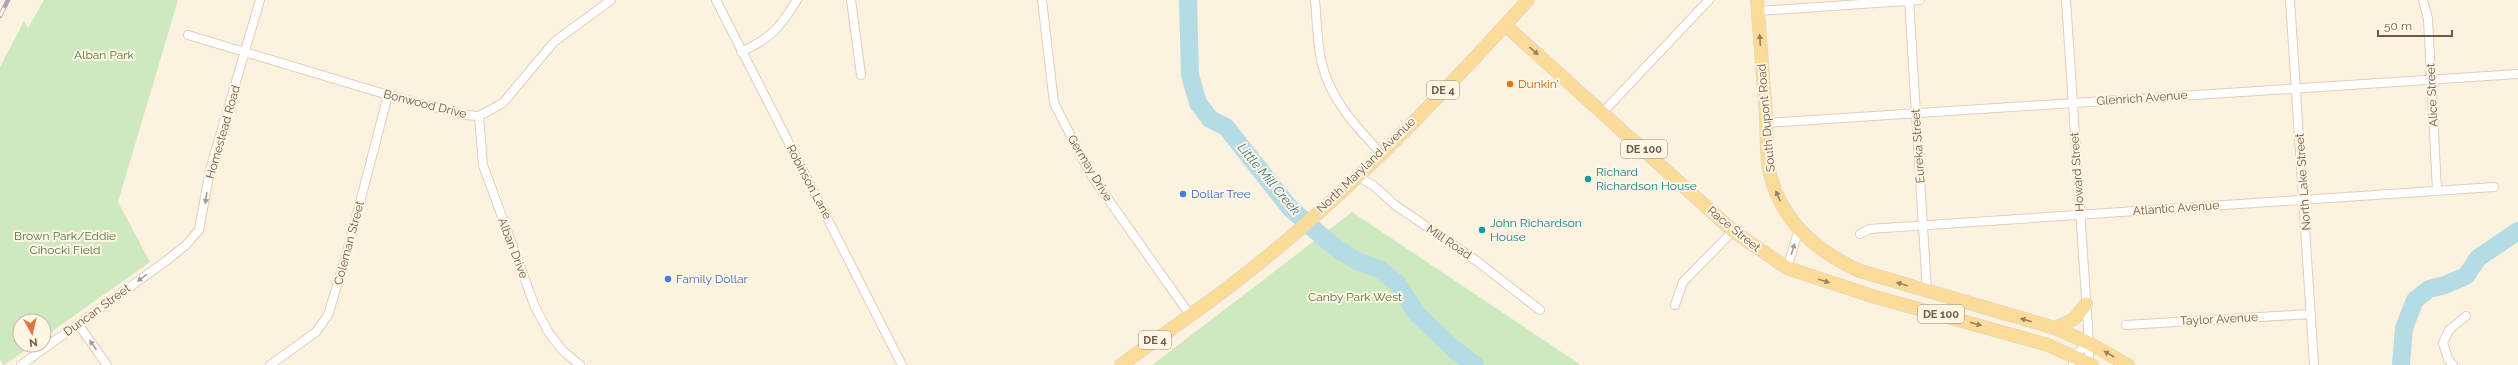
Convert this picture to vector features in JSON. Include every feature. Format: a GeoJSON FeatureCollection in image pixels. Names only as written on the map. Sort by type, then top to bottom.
{"type":"FeatureCollection","features":[{"type":"Feature","properties":{"kind":"main road","name":"North Maryland Avenue"},"geometry":{"type":"LineString","coordinates":[[1190,315],[1248,272],[1357,176],[1528,0]]}},
{"type":"Feature","properties":{"kind":"main road","name":"South Dupont Road"},"geometry":{"type":"LineString","coordinates":[[1757,6],[1767,152],[1772,180],[1779,199],[1799,229],[1835,260],[1860,271],[2055,328],[2089,343],[2128,365]]}},
{"type":"Feature","properties":{"kind":"main road","name":"Race Street"},"geometry":{"type":"LineString","coordinates":[[1505,25],[1733,231],[1787,268]]}},
{"type":"Feature","properties":{"kind":"main road","name":"DE 100"},"geometry":{"type":"LineString","coordinates":[[1787,268],[1872,296],[2048,345],[2074,361],[2090,364]]}},
{"type":"Feature","properties":{"kind":"main road"},"geometry":{"type":"LineString","coordinates":[[2055,328],[2074,319],[2086,304]]}},
{"type":"Feature","properties":{"kind":"main road"},"geometry":{"type":"LineString","coordinates":[[1933,312],[1948,305],[1978,313],[2000,312]]}},
{"type":"Feature","properties":{"kind":"main road","name":"DE 4"},"geometry":{"type":"LineString","coordinates":[[1121,365],[1190,315]]}},
{"type":"Feature","properties":{"kind":"street","name":"Homestead Road"},"geometry":{"type":"LineString","coordinates":[[173,255],[193,237],[202,220],[210,170],[246,53],[260,0]]}},
{"type":"Feature","properties":{"kind":"street","name":"Bonwood Drive"},"geometry":{"type":"LineString","coordinates":[[188,36],[388,96],[464,115],[479,116],[503,103],[554,42],[611,0]]}},
{"type":"Feature","properties":{"kind":"street","name":"Robinson Lane"},"geometry":{"type":"LineString","coordinates":[[716,0],[741,52],[902,365]]}},
{"type":"Feature","properties":{"kind":"street"},"geometry":{"type":"LineString","coordinates":[[741,52],[758,44],[781,26],[796,0]]}},
{"type":"Feature","properties":{"kind":"street"},"geometry":{"type":"LineString","coordinates":[[851,0],[861,75]]}},
{"type":"Feature","properties":{"kind":"street","name":"Germay Drive"},"geometry":{"type":"LineString","coordinates":[[1042,0],[1054,103],[1091,175],[1190,315]]}},
{"type":"Feature","properties":{"kind":"street"},"geometry":{"type":"LineString","coordinates":[[1315,0],[1322,64],[1332,91],[1351,121],[1381,153]]}},
{"type":"Feature","properties":{"kind":"street"},"geometry":{"type":"LineString","coordinates":[[1603,112],[1709,0]]}},
{"type":"Feature","properties":{"kind":"street","name":"Eureka Street"},"geometry":{"type":"LineString","coordinates":[[1909,0],[1927,291]]}},
{"type":"Feature","properties":{"kind":"street"},"geometry":{"type":"LineString","coordinates":[[1757,6],[1920,0]]}},
{"type":"Feature","properties":{"kind":"street","name":"Howard Street"},"geometry":{"type":"LineString","coordinates":[[2066,0],[2090,364]]}},
{"type":"Feature","properties":{"kind":"street","name":"North Lake Street"},"geometry":{"type":"LineString","coordinates":[[2290,0],[2297,88],[2314,365]]}},
{"type":"Feature","properties":{"kind":"street","name":"Alice Street"},"geometry":{"type":"LineString","coordinates":[[2423,0],[2428,19],[2438,190]]}},
{"type":"Feature","properties":{"kind":"street","name":"Glenrich Avenue"},"geometry":{"type":"LineString","coordinates":[[1766,123],[2518,74]]}},
{"type":"Feature","properties":{"kind":"street","name":"Coleman Street"},"geometry":{"type":"LineString","coordinates":[[270,365],[316,332],[328,315],[346,256],[388,96]]}},
{"type":"Feature","properties":{"kind":"street","name":"Alban Drive"},"geometry":{"type":"LineString","coordinates":[[479,116],[483,165],[535,307],[549,333],[562,350],[580,365]]}},
{"type":"Feature","properties":{"kind":"street","name":"Mill Road"},"geometry":{"type":"LineString","coordinates":[[1357,176],[1374,186],[1395,204],[1474,259],[1540,310]]}},
{"type":"Feature","properties":{"kind":"street","name":"Atlantic Avenue"},"geometry":{"type":"LineString","coordinates":[[1860,234],[1869,229],[2494,186]]}},
{"type":"Feature","properties":{"kind":"street"},"geometry":{"type":"LineString","coordinates":[[1787,268],[1799,229]]}},
{"type":"Feature","properties":{"kind":"street"},"geometry":{"type":"LineString","coordinates":[[1675,305],[1683,282],[1733,231]]}},
{"type":"Feature","properties":{"kind":"street","name":"Duncan Street"},"geometry":{"type":"LineString","coordinates":[[21,365],[173,255]]}},
{"type":"Feature","properties":{"kind":"street","name":"Taylor Avenue"},"geometry":{"type":"LineString","coordinates":[[2126,325],[2311,314]]}},
{"type":"Feature","properties":{"kind":"street"},"geometry":{"type":"LineString","coordinates":[[2453,365],[2448,359],[2443,343],[2449,330],[2466,316]]}},
{"type":"Feature","properties":{"kind":"street"},"geometry":{"type":"LineString","coordinates":[[78,324],[107,365]]}},
{"type":"Feature","properties":{"kind":"street"},"geometry":{"type":"LineString","coordinates":[[2074,361],[2089,343]]}},
{"type":"Feature","properties":{"kind":"green space","name":"Brown Park/Eddie Cihocki Field"},"geometry":{"type":"Polygon","coordinates":[[[44,0],[178,0],[118,202],[150,262],[52,331],[52,313],[12,313],[12,353],[21,353],[4,365],[0,359],[0,67],[24,21],[28,28],[44,0]]]}},
{"type":"Feature","properties":{"kind":"green space","name":"Canby Park West"},"geometry":{"type":"Polygon","coordinates":[[[1352,212],[1581,365],[1152,365],[1352,212]]]}},
{"type":"Feature","properties":{"kind":"waterway","name":"Little Mill Creek"},"geometry":{"type":"LineString","coordinates":[[1188,0],[1190,75],[1198,103],[1210,119],[1226,127],[1290,208],[1332,245],[1357,261],[1379,269],[1397,283],[1416,313],[1455,350],[1475,365]]}},
{"type":"Feature","properties":{"kind":"waterway","name":"Little Mill Creek"},"geometry":{"type":"LineString","coordinates":[[2401,365],[2404,328],[2415,300],[2429,289],[2445,285],[2466,276],[2478,258],[2518,231]]}},
{"type":"Feature","properties":{"kind":"railway"},"geometry":{"type":"LineString","coordinates":[[0,16],[8,0]]}},
{"type":"Feature","properties":{"kind":"place","name":"Dunkin'"},"geometry":{"type":"Point","coordinates":[1510,84]}},
{"type":"Feature","properties":{"kind":"place","name":"Richard Richardson House"},"geometry":{"type":"Point","coordinates":[1588,179]}},
{"type":"Feature","properties":{"kind":"place","name":"Dollar Tree"},"geometry":{"type":"Point","coordinates":[1183,194]}},
{"type":"Feature","properties":{"kind":"place","name":"John Richardson House"},"geometry":{"type":"Point","coordinates":[1482,230]}},
{"type":"Feature","properties":{"kind":"place","name":"Family Dollar"},"geometry":{"type":"Point","coordinates":[668,279]}},
{"type":"Feature","properties":{"kind":"park label","name":"Alban Park"},"geometry":{"type":"Point","coordinates":[104,55]}}]}
